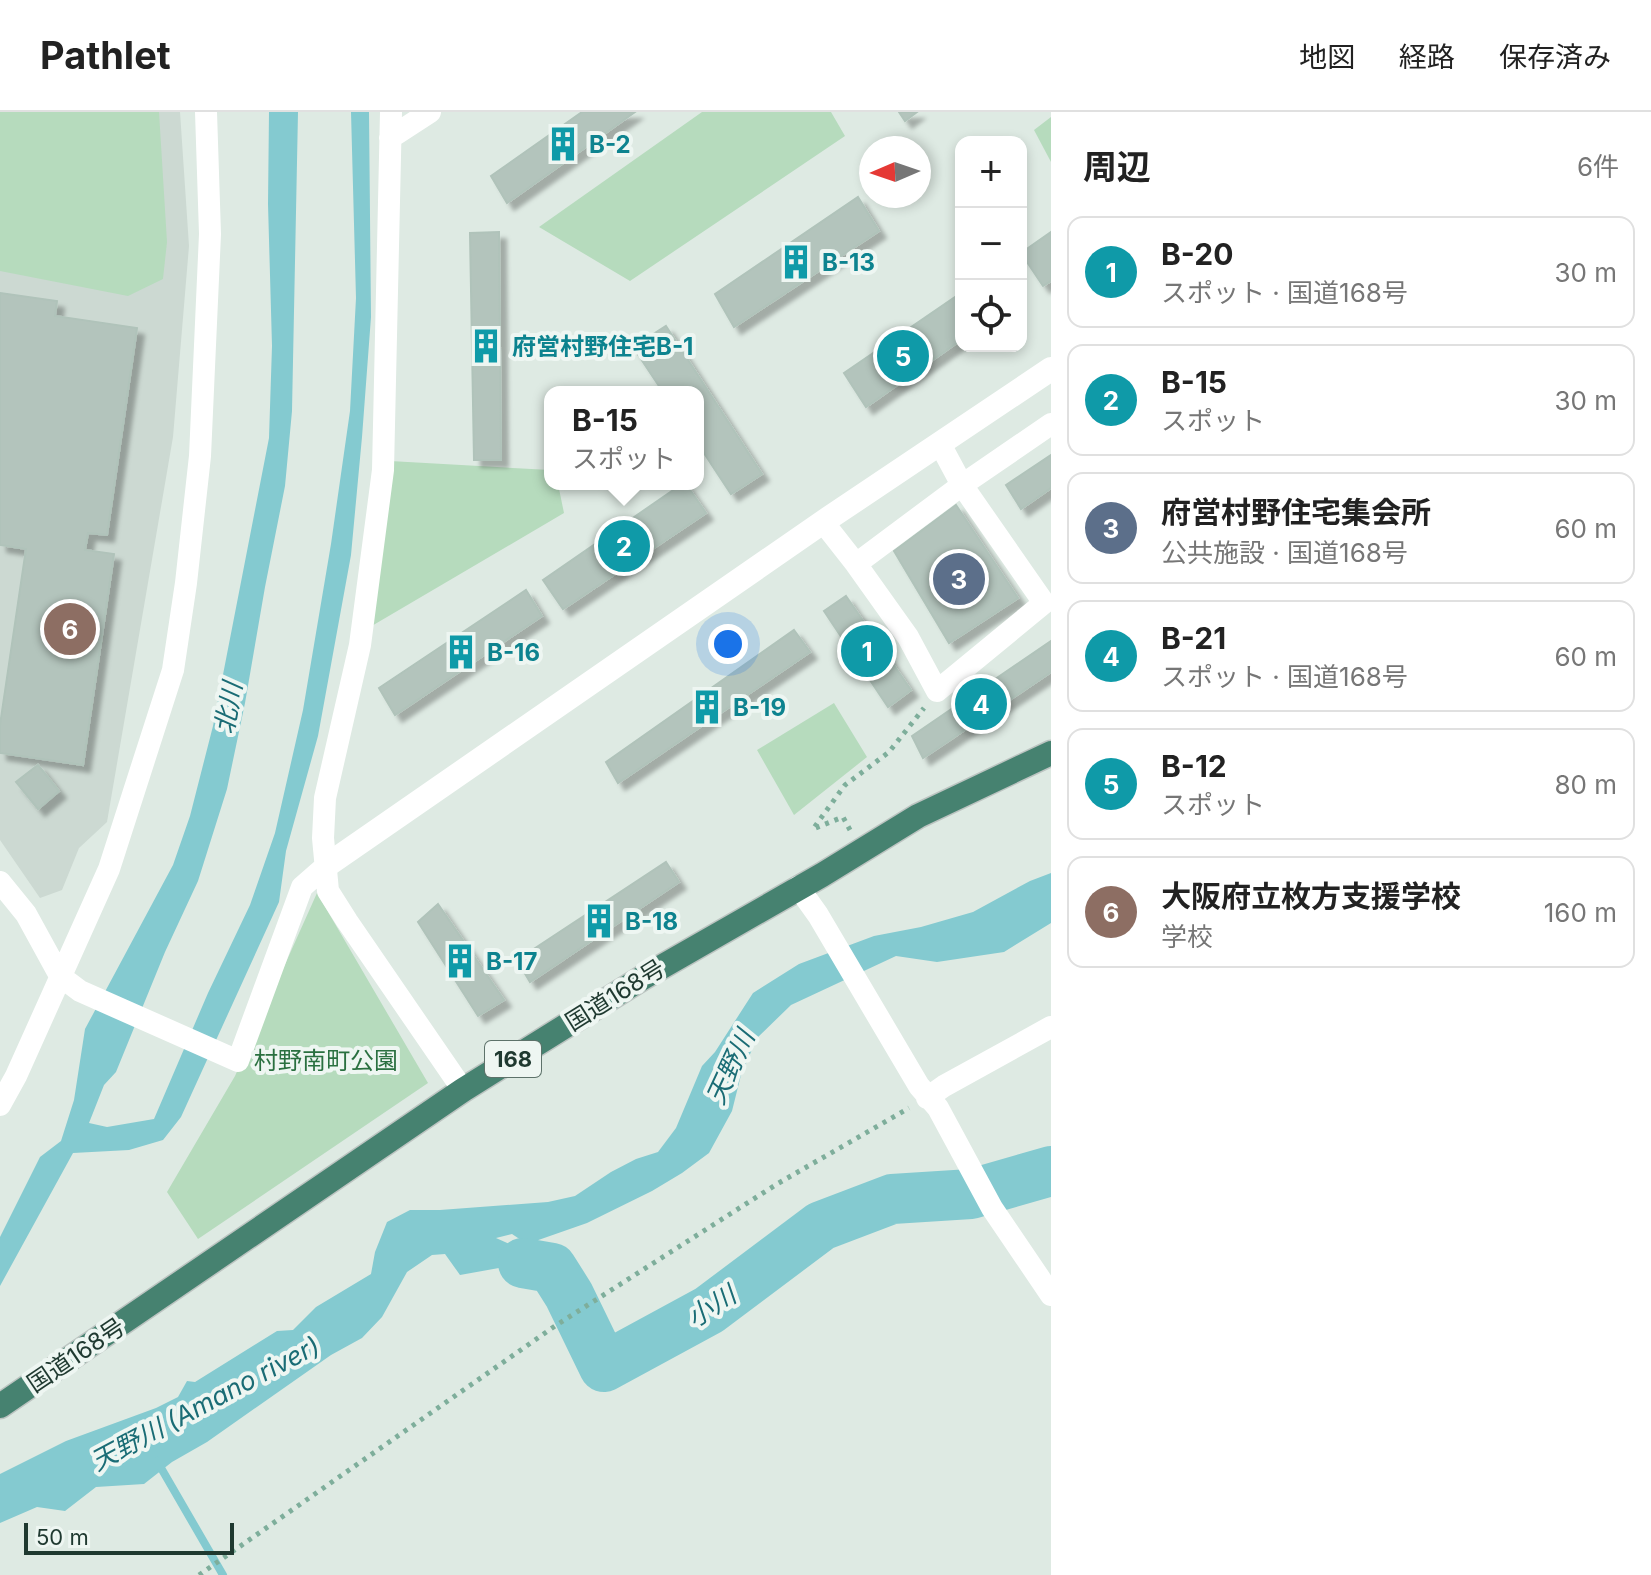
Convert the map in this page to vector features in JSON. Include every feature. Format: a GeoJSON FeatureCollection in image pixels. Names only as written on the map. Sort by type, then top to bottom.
{"type":"FeatureCollection","features":[{"type":"Feature","properties":{"kind":"highway","name":"国道168号"},"geometry":{"type":"LineString","coordinates":[[0,1406],[463,1090],[644,977],[918,816],[1051,753]]}},
{"type":"Feature","properties":{"kind":"street"},"geometry":{"type":"LineString","coordinates":[[0,1105],[8,1078],[60,976],[109,869],[173,670],[200,456],[210,234],[206,112]]}},
{"type":"Feature","properties":{"kind":"street"},"geometry":{"type":"LineString","coordinates":[[391,112],[383,470],[360,645],[325,798],[323,838],[328,891],[463,1090]]}},
{"type":"Feature","properties":{"kind":"street"},"geometry":{"type":"LineString","coordinates":[[390,138],[430,112]]}},
{"type":"Feature","properties":{"kind":"street"},"geometry":{"type":"LineString","coordinates":[[0,882],[26,914],[60,976],[80,991],[238,1061],[302,887],[326,866],[823,522],[1051,369]]}},
{"type":"Feature","properties":{"kind":"street"},"geometry":{"type":"LineString","coordinates":[[856,564],[1051,424]]}},
{"type":"Feature","properties":{"kind":"street"},"geometry":{"type":"LineString","coordinates":[[823,522],[908,637],[937,691],[1044,603],[962,485],[940,444]]}},
{"type":"Feature","properties":{"kind":"street"},"geometry":{"type":"LineString","coordinates":[[798,887],[818,915],[923,1092],[938,1108],[992,1208],[1051,1295]]}},
{"type":"Feature","properties":{"kind":"street"},"geometry":{"type":"LineString","coordinates":[[923,1092],[944,1086],[1051,1027]]}},
{"type":"Feature","properties":{"kind":"path"},"geometry":{"type":"LineString","coordinates":[[840,835],[851,829],[843,817],[813,829],[845,785],[889,752],[937,691]]}},
{"type":"Feature","properties":{"kind":"path"},"geometry":{"type":"LineString","coordinates":[[199,1575],[555,1326],[923,1092]]}},
{"type":"Feature","properties":{"kind":"path"},"geometry":{"type":"LineString","coordinates":[[206,1575],[211,1567]]}},
{"type":"Feature","properties":{"kind":"shaded area"},"geometry":{"type":"Polygon","coordinates":[[[0,112],[180,112],[189,246],[173,437],[107,822],[79,848],[62,890],[40,898],[0,840],[0,112]]]}},
{"type":"Feature","properties":{"kind":"green space"},"geometry":{"type":"Polygon","coordinates":[[[0,112],[159,112],[167,242],[163,279],[128,296],[0,271],[0,112]]]}},
{"type":"Feature","properties":{"kind":"green space"},"geometry":{"type":"Polygon","coordinates":[[[702,112],[831,112],[845,136],[630,281],[539,227],[702,112]]]}},
{"type":"Feature","properties":{"kind":"green space"},"geometry":{"type":"Polygon","coordinates":[[[1051,117],[1051,162],[1034,130],[1051,117]]]}},
{"type":"Feature","properties":{"kind":"green space"},"geometry":{"type":"Polygon","coordinates":[[[390,461],[544,470],[544,490],[559,490],[564,513],[370,627],[390,461]]]}},
{"type":"Feature","properties":{"kind":"green space"},"geometry":{"type":"Polygon","coordinates":[[[834,703],[867,757],[794,815],[757,750],[834,703]]]}},
{"type":"Feature","properties":{"kind":"green space","name":"村野南町公園"},"geometry":{"type":"Polygon","coordinates":[[[317,893],[428,1083],[198,1239],[167,1192],[235,1076],[317,893]]]}},
{"type":"Feature","properties":{"kind":"water","name":"北川"},"geometry":{"type":"Polygon","coordinates":[[[269,112],[298,112],[292,411],[285,486],[227,789],[198,881],[116,1072],[104,1085],[89,1123],[107,1127],[154,1119],[250,905],[275,833],[303,710],[350,411],[356,298],[351,112],[369,112],[371,317],[362,437],[351,555],[318,736],[286,851],[279,902],[181,1117],[163,1140],[129,1150],[73,1153],[0,1286],[0,1237],[40,1157],[61,1141],[74,1100],[85,1029],[173,865],[190,816],[213,726],[269,438],[272,346],[269,112]]]}},
{"type":"Feature","properties":{"kind":"water"},"geometry":{"type":"Polygon","coordinates":[[[1051,873],[1051,923],[1004,952],[937,962],[896,956],[791,1005],[757,1038],[741,1075],[732,1111],[709,1153],[682,1173],[587,1223],[527,1244],[512,1234],[496,1238],[556,1255],[578,1296],[565,1305],[548,1275],[510,1266],[460,1275],[445,1254],[432,1255],[407,1272],[382,1317],[362,1338],[331,1355],[144,1484],[96,1487],[65,1511],[37,1507],[0,1523],[0,1474],[66,1441],[156,1408],[178,1397],[187,1381],[195,1382],[277,1331],[293,1330],[316,1307],[371,1274],[375,1252],[387,1222],[410,1210],[548,1202],[575,1196],[611,1172],[658,1152],[676,1128],[702,1066],[715,1052],[753,993],[799,964],[874,936],[973,912],[1051,873]]]}},
{"type":"Feature","properties":{"kind":"building","name":"B-2"},"geometry":{"type":"Polygon","coordinates":[[[582,112],[635,112],[507,203],[491,176],[582,112]]]}},
{"type":"Feature","properties":{"kind":"building"},"geometry":{"type":"Polygon","coordinates":[[[899,112],[917,112],[905,121],[899,112]]]}},
{"type":"Feature","properties":{"kind":"building","name":"B-13"},"geometry":{"type":"Polygon","coordinates":[[[858,197],[859,208],[865,208],[879,231],[734,327],[715,294],[858,197]]]}},
{"type":"Feature","properties":{"kind":"building","name":"府営村野住宅B-1"},"geometry":{"type":"Polygon","coordinates":[[[499,232],[501,460],[474,460],[470,233],[499,232]]]}},
{"type":"Feature","properties":{"kind":"building"},"geometry":{"type":"Polygon","coordinates":[[[1051,232],[1051,281],[1043,286],[1027,262],[1027,249],[1051,232]]]}},
{"type":"Feature","properties":{"kind":"building"},"geometry":{"type":"Polygon","coordinates":[[[0,293],[57,301],[55,316],[137,328],[107,535],[88,533],[85,550],[114,554],[83,765],[0,753],[0,725],[26,549],[0,545],[0,293]]]}},
{"type":"Feature","properties":{"kind":"building"},"geometry":{"type":"Polygon","coordinates":[[[955,297],[955,344],[866,407],[844,373],[955,297]]]}},
{"type":"Feature","properties":{"kind":"building"},"geometry":{"type":"Polygon","coordinates":[[[666,326],[762,474],[731,494],[704,453],[704,386],[659,386],[633,347],[666,326]]]}},
{"type":"Feature","properties":{"kind":"building"},"geometry":{"type":"Polygon","coordinates":[[[1051,455],[1051,488],[1021,509],[1006,485],[1051,455]]]}},
{"type":"Feature","properties":{"kind":"building"},"geometry":{"type":"Polygon","coordinates":[[[673,490],[690,490],[706,513],[563,609],[543,580],[673,490]]]}},
{"type":"Feature","properties":{"kind":"building"},"geometry":{"type":"Polygon","coordinates":[[[956,505],[1018,598],[949,643],[894,551],[956,505]]]}},
{"type":"Feature","properties":{"kind":"building","name":"B-16"},"geometry":{"type":"Polygon","coordinates":[[[526,590],[542,616],[395,715],[379,688],[526,590]]]}},
{"type":"Feature","properties":{"kind":"building"},"geometry":{"type":"Polygon","coordinates":[[[846,596],[911,690],[888,707],[824,611],[846,596]]]}},
{"type":"Feature","properties":{"kind":"building","name":"B-19"},"geometry":{"type":"Polygon","coordinates":[[[794,630],[810,652],[618,783],[606,762],[794,630]]]}},
{"type":"Feature","properties":{"kind":"building"},"geometry":{"type":"Polygon","coordinates":[[[1051,641],[1051,672],[923,758],[912,736],[1051,641]]]}},
{"type":"Feature","properties":{"kind":"building"},"geometry":{"type":"Polygon","coordinates":[[[38,765],[59,791],[38,809],[16,782],[38,765]]]}},
{"type":"Feature","properties":{"kind":"building","name":"B-18"},"geometry":{"type":"Polygon","coordinates":[[[666,862],[679,882],[530,982],[517,960],[666,862]]]}},
{"type":"Feature","properties":{"kind":"building","name":"B-17"},"geometry":{"type":"Polygon","coordinates":[[[438,904],[504,1000],[478,1016],[418,922],[438,904]]]}},
{"type":"Feature","properties":{"kind":"waterway","name":"小川"},"geometry":{"type":"LineString","coordinates":[[523,1263],[552,1268],[569,1295],[604,1367],[709,1310],[821,1226],[892,1199],[971,1194],[1051,1171]]}},
{"type":"Feature","properties":{"kind":"waterway","name":"天野川 (Amano river)"},"geometry":{"type":"LineString","coordinates":[[157,1461],[223,1575]]}},
{"type":"Feature","properties":{"kind":"place","name":"B-2"},"geometry":{"type":"Point","coordinates":[563,144]}},
{"type":"Feature","properties":{"kind":"place","name":"B-13"},"geometry":{"type":"Point","coordinates":[796,262]}},
{"type":"Feature","properties":{"kind":"place","name":"府営村野住宅B-1"},"geometry":{"type":"Point","coordinates":[486,346]}},
{"type":"Feature","properties":{"kind":"place","name":"B-12"},"geometry":{"type":"Point","coordinates":[903,356]}},
{"type":"Feature","properties":{"kind":"place","name":"B-15"},"geometry":{"type":"Point","coordinates":[624,546]}},
{"type":"Feature","properties":{"kind":"place","name":"府営村野住宅集会所"},"geometry":{"type":"Point","coordinates":[959,579]}},
{"type":"Feature","properties":{"kind":"place","name":"大阪府立枚方支援学校"},"geometry":{"type":"Point","coordinates":[70,629]}},
{"type":"Feature","properties":{"kind":"place","name":"B-20"},"geometry":{"type":"Point","coordinates":[867,651]}},
{"type":"Feature","properties":{"kind":"place","name":"B-16"},"geometry":{"type":"Point","coordinates":[461,652]}},
{"type":"Feature","properties":{"kind":"place","name":"B-21"},"geometry":{"type":"Point","coordinates":[981,704]}},
{"type":"Feature","properties":{"kind":"place","name":"B-19"},"geometry":{"type":"Point","coordinates":[707,707]}},
{"type":"Feature","properties":{"kind":"place","name":"B-18"},"geometry":{"type":"Point","coordinates":[599,921]}},
{"type":"Feature","properties":{"kind":"place","name":"B-17"},"geometry":{"type":"Point","coordinates":[460,961]}},
{"type":"Feature","properties":{"kind":"water label","name":"天野川"},"geometry":{"type":"Point","coordinates":[730,1067]}}]}
